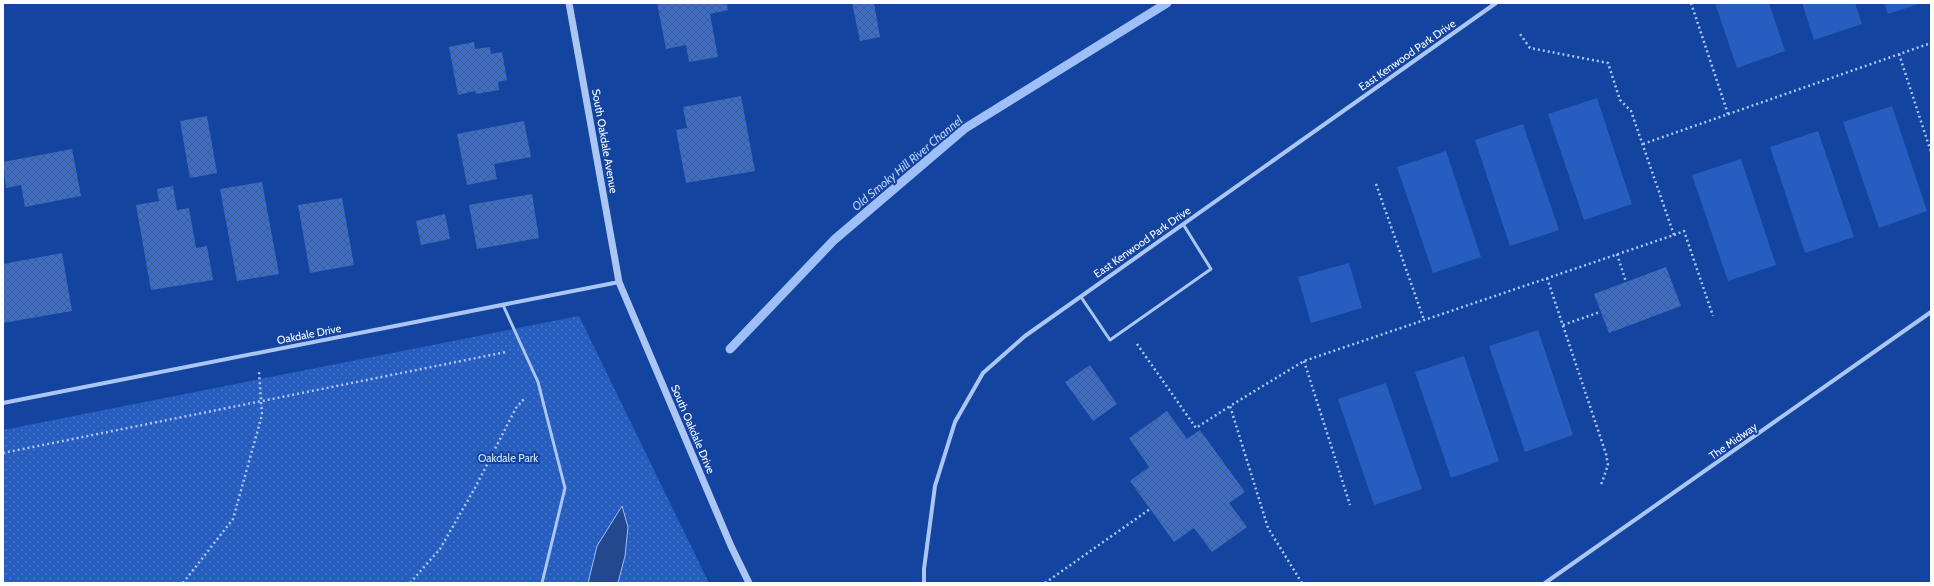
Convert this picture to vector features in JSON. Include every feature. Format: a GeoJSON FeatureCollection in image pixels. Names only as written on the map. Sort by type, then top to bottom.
{"type":"FeatureCollection","features":[{"type":"Feature","properties":{"kind":"street","name":"South Oakdale Avenue"},"geometry":{"type":"LineString","coordinates":[[569,3],[619,282]]}},
{"type":"Feature","properties":{"kind":"street","name":"East Kenwood Park Drive"},"geometry":{"type":"LineString","coordinates":[[924,583],[924,569],[935,486],[955,422],[983,373],[1025,336],[1496,3]]}},
{"type":"Feature","properties":{"kind":"street","name":"Oakdale Drive"},"geometry":{"type":"LineString","coordinates":[[3,403],[619,282]]}},
{"type":"Feature","properties":{"kind":"street","name":"South Oakdale Drive"},"geometry":{"type":"LineString","coordinates":[[619,282],[748,583]]}},
{"type":"Feature","properties":{"kind":"street","name":"The Midway"},"geometry":{"type":"LineString","coordinates":[[1544,583],[1931,312]]}},
{"type":"Feature","properties":{"kind":"lane"},"geometry":{"type":"LineString","coordinates":[[1081,297],[1110,340],[1211,269],[1183,224]]}},
{"type":"Feature","properties":{"kind":"lane"},"geometry":{"type":"LineString","coordinates":[[503,305],[538,382],[565,488],[542,583]]}},
{"type":"Feature","properties":{"kind":"path"},"geometry":{"type":"LineString","coordinates":[[1691,3],[1728,114]]}},
{"type":"Feature","properties":{"kind":"path"},"geometry":{"type":"LineString","coordinates":[[1520,34],[1530,48],[1608,63],[1620,100],[1631,111],[1674,235]]}},
{"type":"Feature","properties":{"kind":"path"},"geometry":{"type":"LineString","coordinates":[[1643,144],[1931,43]]}},
{"type":"Feature","properties":{"kind":"path"},"geometry":{"type":"LineString","coordinates":[[1899,54],[1931,152]]}},
{"type":"Feature","properties":{"kind":"path"},"geometry":{"type":"LineString","coordinates":[[1376,184],[1424,320]]}},
{"type":"Feature","properties":{"kind":"path"},"geometry":{"type":"LineString","coordinates":[[1126,329],[1196,428],[1304,361],[1684,231],[1713,316]]}},
{"type":"Feature","properties":{"kind":"path"},"geometry":{"type":"LineString","coordinates":[[1617,254],[1626,282]]}},
{"type":"Feature","properties":{"kind":"path"},"geometry":{"type":"LineString","coordinates":[[1547,278],[1606,454],[1608,465],[1601,485]]}},
{"type":"Feature","properties":{"kind":"path"},"geometry":{"type":"LineString","coordinates":[[1563,325],[1600,312]]}},
{"type":"Feature","properties":{"kind":"path"},"geometry":{"type":"LineString","coordinates":[[3,453],[522,349]]}},
{"type":"Feature","properties":{"kind":"path"},"geometry":{"type":"LineString","coordinates":[[183,583],[233,519],[262,415],[258,353]]}},
{"type":"Feature","properties":{"kind":"path"},"geometry":{"type":"LineString","coordinates":[[1304,361],[1350,505]]}},
{"type":"Feature","properties":{"kind":"path"},"geometry":{"type":"LineString","coordinates":[[410,583],[440,549],[476,486],[516,408],[538,382]]}},
{"type":"Feature","properties":{"kind":"path"},"geometry":{"type":"LineString","coordinates":[[1230,406],[1268,528],[1302,583]]}},
{"type":"Feature","properties":{"kind":"path"},"geometry":{"type":"LineString","coordinates":[[1045,583],[1150,509]]}},
{"type":"Feature","properties":{"kind":"green space"},"geometry":{"type":"Polygon","coordinates":[[[1715,3],[1769,3],[1785,51],[1737,68],[1715,3]]]}},
{"type":"Feature","properties":{"kind":"green space"},"geometry":{"type":"Polygon","coordinates":[[[1802,3],[1855,3],[1862,24],[1814,40],[1802,3]]]}},
{"type":"Feature","properties":{"kind":"green space"},"geometry":{"type":"Polygon","coordinates":[[[1884,3],[1922,3],[1888,14],[1884,3]]]}},
{"type":"Feature","properties":{"kind":"green space"},"geometry":{"type":"Polygon","coordinates":[[[1597,98],[1632,204],[1584,220],[1548,114],[1597,98]]]}},
{"type":"Feature","properties":{"kind":"green space"},"geometry":{"type":"Polygon","coordinates":[[[1892,106],[1927,211],[1879,228],[1843,122],[1892,106]]]}},
{"type":"Feature","properties":{"kind":"green space"},"geometry":{"type":"Polygon","coordinates":[[[1523,124],[1559,230],[1510,246],[1475,140],[1523,124]]]}},
{"type":"Feature","properties":{"kind":"green space"},"geometry":{"type":"Polygon","coordinates":[[[1818,131],[1854,237],[1805,253],[1770,147],[1818,131]]]}},
{"type":"Feature","properties":{"kind":"green space"},"geometry":{"type":"Polygon","coordinates":[[[1446,151],[1481,257],[1433,273],[1397,167],[1446,151]]]}},
{"type":"Feature","properties":{"kind":"green space"},"geometry":{"type":"Polygon","coordinates":[[[1741,159],[1776,265],[1728,281],[1692,175],[1741,159]]]}},
{"type":"Feature","properties":{"kind":"green space"},"geometry":{"type":"Polygon","coordinates":[[[1349,263],[1362,308],[1311,323],[1298,277],[1349,263]]]}},
{"type":"Feature","properties":{"kind":"green space","name":"Oakdale Park"},"geometry":{"type":"Polygon","coordinates":[[[579,316],[709,583],[3,583],[3,430],[579,316]]]}},
{"type":"Feature","properties":{"kind":"green space"},"geometry":{"type":"Polygon","coordinates":[[[1538,330],[1573,435],[1525,452],[1489,346],[1538,330]]]}},
{"type":"Feature","properties":{"kind":"green space"},"geometry":{"type":"Polygon","coordinates":[[[1464,356],[1499,461],[1451,478],[1415,372],[1464,356]]]}},
{"type":"Feature","properties":{"kind":"green space"},"geometry":{"type":"Polygon","coordinates":[[[1386,383],[1422,489],[1374,505],[1338,399],[1386,383]]]}},
{"type":"Feature","properties":{"kind":"shaded area"},"geometry":{"type":"Polygon","coordinates":[[[622,506],[628,527],[625,556],[618,583],[588,583],[597,546],[622,506]]]}},
{"type":"Feature","properties":{"kind":"building"},"geometry":{"type":"Polygon","coordinates":[[[657,3],[727,3],[728,10],[710,14],[718,57],[689,62],[686,45],[666,49],[657,3]]]}},
{"type":"Feature","properties":{"kind":"building"},"geometry":{"type":"Polygon","coordinates":[[[852,3],[874,3],[880,37],[860,41],[852,3]]]}},
{"type":"Feature","properties":{"kind":"building"},"geometry":{"type":"Polygon","coordinates":[[[474,42],[475,49],[490,47],[491,54],[502,52],[507,80],[498,82],[499,90],[476,94],[475,91],[458,95],[449,47],[474,42]]]}},
{"type":"Feature","properties":{"kind":"building"},"geometry":{"type":"Polygon","coordinates":[[[741,96],[755,171],[686,183],[676,130],[687,128],[683,107],[741,96]]]}},
{"type":"Feature","properties":{"kind":"building"},"geometry":{"type":"Polygon","coordinates":[[[207,116],[217,173],[190,178],[180,121],[207,116]]]}},
{"type":"Feature","properties":{"kind":"building"},"geometry":{"type":"Polygon","coordinates":[[[524,121],[531,157],[494,164],[497,179],[467,185],[457,134],[524,121]]]}},
{"type":"Feature","properties":{"kind":"building"},"geometry":{"type":"Polygon","coordinates":[[[72,149],[81,196],[25,207],[21,185],[6,188],[3,162],[72,149]]]}},
{"type":"Feature","properties":{"kind":"building"},"geometry":{"type":"Polygon","coordinates":[[[262,182],[279,274],[237,281],[220,189],[262,182]]]}},
{"type":"Feature","properties":{"kind":"building"},"geometry":{"type":"Polygon","coordinates":[[[173,186],[177,210],[189,208],[196,248],[207,246],[213,280],[151,290],[136,205],[159,201],[157,189],[173,186]]]}},
{"type":"Feature","properties":{"kind":"building"},"geometry":{"type":"Polygon","coordinates":[[[532,194],[539,238],[477,249],[469,205],[532,194]]]}},
{"type":"Feature","properties":{"kind":"building"},"geometry":{"type":"Polygon","coordinates":[[[342,198],[354,265],[310,273],[298,205],[342,198]]]}},
{"type":"Feature","properties":{"kind":"building"},"geometry":{"type":"Polygon","coordinates":[[[445,214],[450,239],[421,245],[416,221],[445,214]]]}},
{"type":"Feature","properties":{"kind":"building"},"geometry":{"type":"Polygon","coordinates":[[[62,253],[72,311],[3,323],[3,264],[62,253]]]}},
{"type":"Feature","properties":{"kind":"building"},"geometry":{"type":"Polygon","coordinates":[[[1666,267],[1681,306],[1609,333],[1594,294],[1666,267]]]}},
{"type":"Feature","properties":{"kind":"building"},"geometry":{"type":"Polygon","coordinates":[[[1090,365],[1117,404],[1093,421],[1065,382],[1090,365]]]}},
{"type":"Feature","properties":{"kind":"building"},"geometry":{"type":"Polygon","coordinates":[[[1167,411],[1187,439],[1200,430],[1245,492],[1229,503],[1247,527],[1212,552],[1194,528],[1174,542],[1130,481],[1149,467],[1129,438],[1167,411]]]}},
{"type":"Feature","properties":{"kind":"waterway","name":"Old Smoky Hill River Channel"},"geometry":{"type":"LineString","coordinates":[[730,349],[834,240],[964,129],[1167,3]]}}]}
